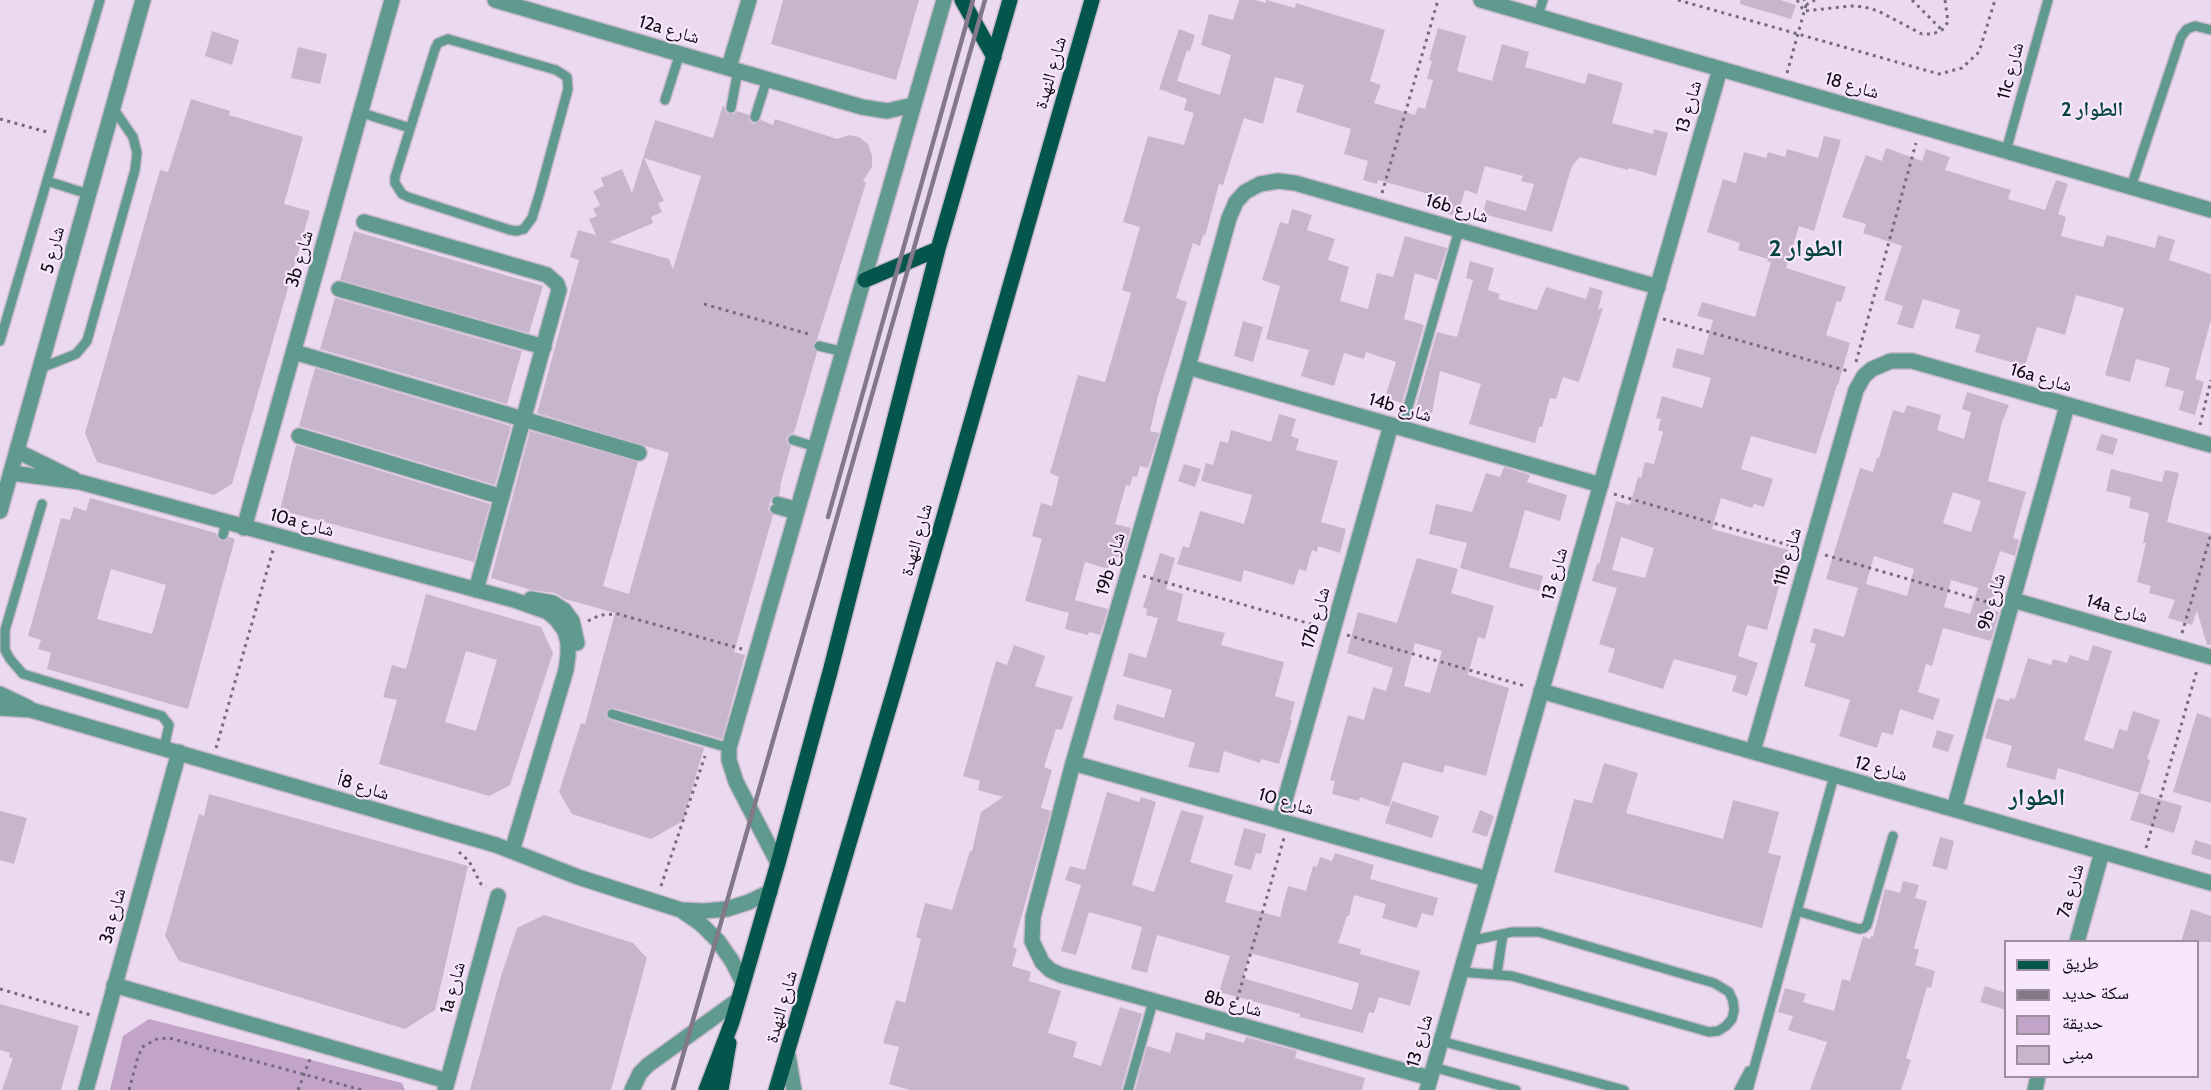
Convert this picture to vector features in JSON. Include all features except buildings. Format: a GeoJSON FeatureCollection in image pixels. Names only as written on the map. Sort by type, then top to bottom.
{"type":"FeatureCollection","features":[{"type":"Feature","properties":{"kind":"main road"},"geometry":{"type":"LineString","coordinates":[[962,0],[994,57]]}},
{"type":"Feature","properties":{"kind":"main road"},"geometry":{"type":"LineString","coordinates":[[706,1090],[732,1022],[770,892],[830,672],[938,249],[1010,0]]}},
{"type":"Feature","properties":{"kind":"main road","name":"شارع النهدة"},"geometry":{"type":"LineString","coordinates":[[776,1090],[1092,0]]}},
{"type":"Feature","properties":{"kind":"main road"},"geometry":{"type":"LineString","coordinates":[[865,280],[938,249]]}},
{"type":"Feature","properties":{"kind":"main road"},"geometry":{"type":"LineString","coordinates":[[721,1090],[732,1022]]}},
{"type":"Feature","properties":{"kind":"street","name":"شارع 5"},"geometry":{"type":"LineString","coordinates":[[0,511],[142,0]]}},
{"type":"Feature","properties":{"kind":"street","name":"3b شارع"},"geometry":{"type":"LineString","coordinates":[[244,528],[392,0]]}},
{"type":"Feature","properties":{"kind":"street","name":"12a شارع"},"geometry":{"type":"LineString","coordinates":[[495,0],[874,110],[888,111],[913,105]]}},
{"type":"Feature","properties":{"kind":"street"},"geometry":{"type":"LineString","coordinates":[[734,68],[749,0]]}},
{"type":"Feature","properties":{"kind":"street"},"geometry":{"type":"LineString","coordinates":[[778,863],[736,782],[729,760],[729,748],[944,0]]}},
{"type":"Feature","properties":{"kind":"street","name":"شارع 18"},"geometry":{"type":"LineString","coordinates":[[1481,0],[2211,210]]}},
{"type":"Feature","properties":{"kind":"street","name":"شارع 13"},"geometry":{"type":"LineString","coordinates":[[1430,1078],[1720,69]]}},
{"type":"Feature","properties":{"kind":"street","name":"16b شارع"},"geometry":{"type":"LineString","coordinates":[[1245,192],[1260,184],[1278,181],[1295,183],[1658,287]]}},
{"type":"Feature","properties":{"kind":"street","name":"19b شارع"},"geometry":{"type":"LineString","coordinates":[[1036,951],[1032,941],[1033,917],[1073,763],[1229,218],[1236,202],[1245,192]]}},
{"type":"Feature","properties":{"kind":"street"},"geometry":{"type":"LineString","coordinates":[[364,222],[553,278],[557,284],[559,297],[476,590]]}},
{"type":"Feature","properties":{"kind":"street"},"geometry":{"type":"LineString","coordinates":[[339,289],[544,347]]}},
{"type":"Feature","properties":{"kind":"street"},"geometry":{"type":"LineString","coordinates":[[294,352],[639,453]]}},
{"type":"Feature","properties":{"kind":"street","name":"16a شارع"},"geometry":{"type":"LineString","coordinates":[[1858,374],[1881,364],[1901,359],[2204,443]]}},
{"type":"Feature","properties":{"kind":"street","name":"14b شارع"},"geometry":{"type":"LineString","coordinates":[[1188,367],[1601,485]]}},
{"type":"Feature","properties":{"kind":"street","name":"11b شارع"},"geometry":{"type":"LineString","coordinates":[[1753,751],[1856,390],[1858,374]]}},
{"type":"Feature","properties":{"kind":"street","name":"9b شارع"},"geometry":{"type":"LineString","coordinates":[[1954,809],[2067,406]]}},
{"type":"Feature","properties":{"kind":"street","name":"17b شارع"},"geometry":{"type":"LineString","coordinates":[[1283,822],[1396,427]]}},
{"type":"Feature","properties":{"kind":"street"},"geometry":{"type":"LineString","coordinates":[[299,436],[502,497]]}},
{"type":"Feature","properties":{"kind":"street","name":"10a شارع"},"geometry":{"type":"LineString","coordinates":[[17,451],[80,482],[224,529],[244,528],[277,536],[514,600],[548,612],[565,631],[568,643],[566,670],[512,852]]}},
{"type":"Feature","properties":{"kind":"street","name":"10a شارع"},"geometry":{"type":"LineString","coordinates":[[10,473],[80,482]]}},
{"type":"Feature","properties":{"kind":"street","name":"10a شارع"},"geometry":{"type":"LineString","coordinates":[[514,600],[530,598],[553,603],[564,610],[572,621],[577,647],[566,670]]}},
{"type":"Feature","properties":{"kind":"street","name":"14a شارع"},"geometry":{"type":"LineString","coordinates":[[2013,600],[2206,655]]}},
{"type":"Feature","properties":{"kind":"street","name":"شارع 12"},"geometry":{"type":"LineString","coordinates":[[1541,691],[1753,751],[1834,777],[2211,883]]}},
{"type":"Feature","properties":{"kind":"street","name":"شارع 8أ"},"geometry":{"type":"LineString","coordinates":[[0,694],[31,710],[447,832],[681,910],[727,909],[770,892]]}},
{"type":"Feature","properties":{"kind":"street","name":"شارع 8أ"},"geometry":{"type":"LineString","coordinates":[[0,708],[31,710]]}},
{"type":"Feature","properties":{"kind":"street","name":"3a شارع"},"geometry":{"type":"LineString","coordinates":[[86,1090],[171,750]]}},
{"type":"Feature","properties":{"kind":"street","name":"شارع 10"},"geometry":{"type":"LineString","coordinates":[[1073,763],[1487,879]]}},
{"type":"Feature","properties":{"kind":"street","name":"7a شارع"},"geometry":{"type":"LineString","coordinates":[[2078,940],[2102,852]]}},
{"type":"Feature","properties":{"kind":"street","name":"1a شارع"},"geometry":{"type":"LineString","coordinates":[[446,1085],[498,896]]}},
{"type":"Feature","properties":{"kind":"street","name":"شارع 8أ"},"geometry":{"type":"LineString","coordinates":[[681,910],[701,924],[718,941],[732,961],[743,983]]}},
{"type":"Feature","properties":{"kind":"street","name":"8b شارع"},"geometry":{"type":"LineString","coordinates":[[1036,951],[1050,970],[1061,975],[1430,1078]]}},
{"type":"Feature","properties":{"kind":"street"},"geometry":{"type":"LineString","coordinates":[[114,985],[316,1043],[446,1085]]}},
{"type":"Feature","properties":{"kind":"street"},"geometry":{"type":"LineString","coordinates":[[632,1090],[640,1073],[648,1065],[738,1000]]}},
{"type":"Feature","properties":{"kind":"street"},"geometry":{"type":"LineString","coordinates":[[788,1055],[794,1090]]}},
{"type":"Feature","properties":{"kind":"lane"},"geometry":{"type":"LineString","coordinates":[[0,341],[99,0]]}},
{"type":"Feature","properties":{"kind":"lane"},"geometry":{"type":"LineString","coordinates":[[1538,16],[1542,0]]}},
{"type":"Feature","properties":{"kind":"lane","name":"11c شارع"},"geometry":{"type":"LineString","coordinates":[[2006,151],[2048,0]]}},
{"type":"Feature","properties":{"kind":"lane"},"geometry":{"type":"LineString","coordinates":[[2131,187],[2181,37],[2187,29],[2195,26],[2211,30]]}},
{"type":"Feature","properties":{"kind":"lane"},"geometry":{"type":"LineString","coordinates":[[453,40],[504,54],[556,70],[567,77],[568,89],[532,218],[524,229],[518,231],[402,194],[395,183],[395,177],[410,128],[427,68],[435,48],[442,41],[453,40]]}},
{"type":"Feature","properties":{"kind":"lane"},"geometry":{"type":"LineString","coordinates":[[665,100],[680,53]]}},
{"type":"Feature","properties":{"kind":"lane"},"geometry":{"type":"LineString","coordinates":[[731,108],[734,68]]}},
{"type":"Feature","properties":{"kind":"lane"},"geometry":{"type":"LineString","coordinates":[[754,117],[767,79]]}},
{"type":"Feature","properties":{"kind":"lane"},"geometry":{"type":"LineString","coordinates":[[41,368],[76,354],[87,341],[135,170],[137,153],[133,137],[113,108]]}},
{"type":"Feature","properties":{"kind":"lane"},"geometry":{"type":"LineString","coordinates":[[362,113],[410,128]]}},
{"type":"Feature","properties":{"kind":"lane"},"geometry":{"type":"LineString","coordinates":[[47,181],[88,194]]}},
{"type":"Feature","properties":{"kind":"lane"},"geometry":{"type":"LineString","coordinates":[[1396,427],[1459,230]]}},
{"type":"Feature","properties":{"kind":"lane"},"geometry":{"type":"LineString","coordinates":[[819,346],[844,352]]}},
{"type":"Feature","properties":{"kind":"lane"},"geometry":{"type":"LineString","coordinates":[[793,440],[816,447]]}},
{"type":"Feature","properties":{"kind":"lane"},"geometry":{"type":"LineString","coordinates":[[42,504],[5,630],[5,650],[23,674],[162,716],[169,725],[171,750]]}},
{"type":"Feature","properties":{"kind":"lane"},"geometry":{"type":"LineString","coordinates":[[776,505],[798,511]]}},
{"type":"Feature","properties":{"kind":"lane"},"geometry":{"type":"LineString","coordinates":[[612,714],[729,748]]}},
{"type":"Feature","properties":{"kind":"lane"},"geometry":{"type":"LineString","coordinates":[[1748,1090],[1834,777]]}},
{"type":"Feature","properties":{"kind":"lane"},"geometry":{"type":"LineString","coordinates":[[1797,911],[1864,928],[1867,925],[1893,836]]}},
{"type":"Feature","properties":{"kind":"lane"},"geometry":{"type":"LineString","coordinates":[[1461,972],[1497,973],[1512,976],[1709,1032],[1718,1031],[1732,1019],[1733,1000],[1729,992],[1714,983],[1539,932],[1521,931],[1470,941]]}},
{"type":"Feature","properties":{"kind":"lane"},"geometry":{"type":"LineString","coordinates":[[1497,973],[1503,934]]}},
{"type":"Feature","properties":{"kind":"lane"},"geometry":{"type":"LineString","coordinates":[[1128,1090],[1153,1002]]}},
{"type":"Feature","properties":{"kind":"lane"},"geometry":{"type":"LineString","coordinates":[[1441,1041],[1624,1090]]}},
{"type":"Feature","properties":{"kind":"lane"},"geometry":{"type":"LineString","coordinates":[[1739,1090],[1756,1055]]}},
{"type":"Feature","properties":{"kind":"lane"},"geometry":{"type":"LineString","coordinates":[[1430,1078],[1516,1090]]}},
{"type":"Feature","properties":{"kind":"path"},"geometry":{"type":"LineString","coordinates":[[1378,206],[1438,0]]}},
{"type":"Feature","properties":{"kind":"path"},"geometry":{"type":"LineString","coordinates":[[1678,0],[1939,74],[1951,72],[1971,61],[1979,52],[1995,0]]}},
{"type":"Feature","properties":{"kind":"path"},"geometry":{"type":"LineString","coordinates":[[1797,0],[1804,11]]}},
{"type":"Feature","properties":{"kind":"path"},"geometry":{"type":"LineString","coordinates":[[1784,87],[1806,5],[1804,0]]}},
{"type":"Feature","properties":{"kind":"path"},"geometry":{"type":"LineString","coordinates":[[1806,5],[1815,0]]}},
{"type":"Feature","properties":{"kind":"path"},"geometry":{"type":"LineString","coordinates":[[1912,0],[1942,30]]}},
{"type":"Feature","properties":{"kind":"path"},"geometry":{"type":"LineString","coordinates":[[1804,11],[1851,6],[1865,8],[1878,11],[1922,34],[1933,34],[1942,30],[1948,22],[1945,0]]}},
{"type":"Feature","properties":{"kind":"path"},"geometry":{"type":"LineString","coordinates":[[0,119],[61,135]]}},
{"type":"Feature","properties":{"kind":"path"},"geometry":{"type":"LineString","coordinates":[[1650,316],[1858,374],[1920,126]]}},
{"type":"Feature","properties":{"kind":"path"},"geometry":{"type":"LineString","coordinates":[[704,304],[813,335]]}},
{"type":"Feature","properties":{"kind":"path"},"geometry":{"type":"LineString","coordinates":[[2204,443],[2211,380]]}},
{"type":"Feature","properties":{"kind":"path"},"geometry":{"type":"LineString","coordinates":[[2178,647],[2211,534]]}},
{"type":"Feature","properties":{"kind":"path"},"geometry":{"type":"LineString","coordinates":[[212,762],[277,536]]}},
{"type":"Feature","properties":{"kind":"path"},"geometry":{"type":"LineString","coordinates":[[576,633],[591,619],[600,615],[618,614],[756,653]]}},
{"type":"Feature","properties":{"kind":"path"},"geometry":{"type":"LineString","coordinates":[[2142,863],[2206,655]]}},
{"type":"Feature","properties":{"kind":"path"},"geometry":{"type":"LineString","coordinates":[[655,902],[709,742]]}},
{"type":"Feature","properties":{"kind":"path"},"geometry":{"type":"LineString","coordinates":[[1230,1024],[1283,822]]}},
{"type":"Feature","properties":{"kind":"path"},"geometry":{"type":"LineString","coordinates":[[447,832],[459,852],[469,861],[481,884],[498,896]]}},
{"type":"Feature","properties":{"kind":"path"},"geometry":{"type":"LineString","coordinates":[[0,989],[105,1019]]}},
{"type":"Feature","properties":{"kind":"path"},"geometry":{"type":"LineString","coordinates":[[129,1090],[142,1047],[157,1039],[169,1038],[362,1090]]}},
{"type":"Feature","properties":{"kind":"path"},"geometry":{"type":"LineString","coordinates":[[298,1090],[316,1043]]}},
{"type":"Feature","properties":{"kind":"green space"},"geometry":{"type":"Polygon","coordinates":[[[149,1019],[402,1083],[405,1090],[110,1090],[123,1036],[149,1019]]]}},
{"type":"Feature","properties":{"kind":"railway"},"geometry":{"type":"LineString","coordinates":[[828,517],[973,0]]}},
{"type":"Feature","properties":{"kind":"railway"},"geometry":{"type":"LineString","coordinates":[[673,1090],[985,0]]}},
{"type":"Feature","properties":{"kind":"district","name":"الطوار 2"},"geometry":{"type":"Point","coordinates":[2092,110]}},
{"type":"Feature","properties":{"kind":"district","name":"الطوار 2"},"geometry":{"type":"Point","coordinates":[1806,249]}},
{"type":"Feature","properties":{"kind":"district","name":"الطوار"},"geometry":{"type":"Point","coordinates":[2037,798]}}]}
